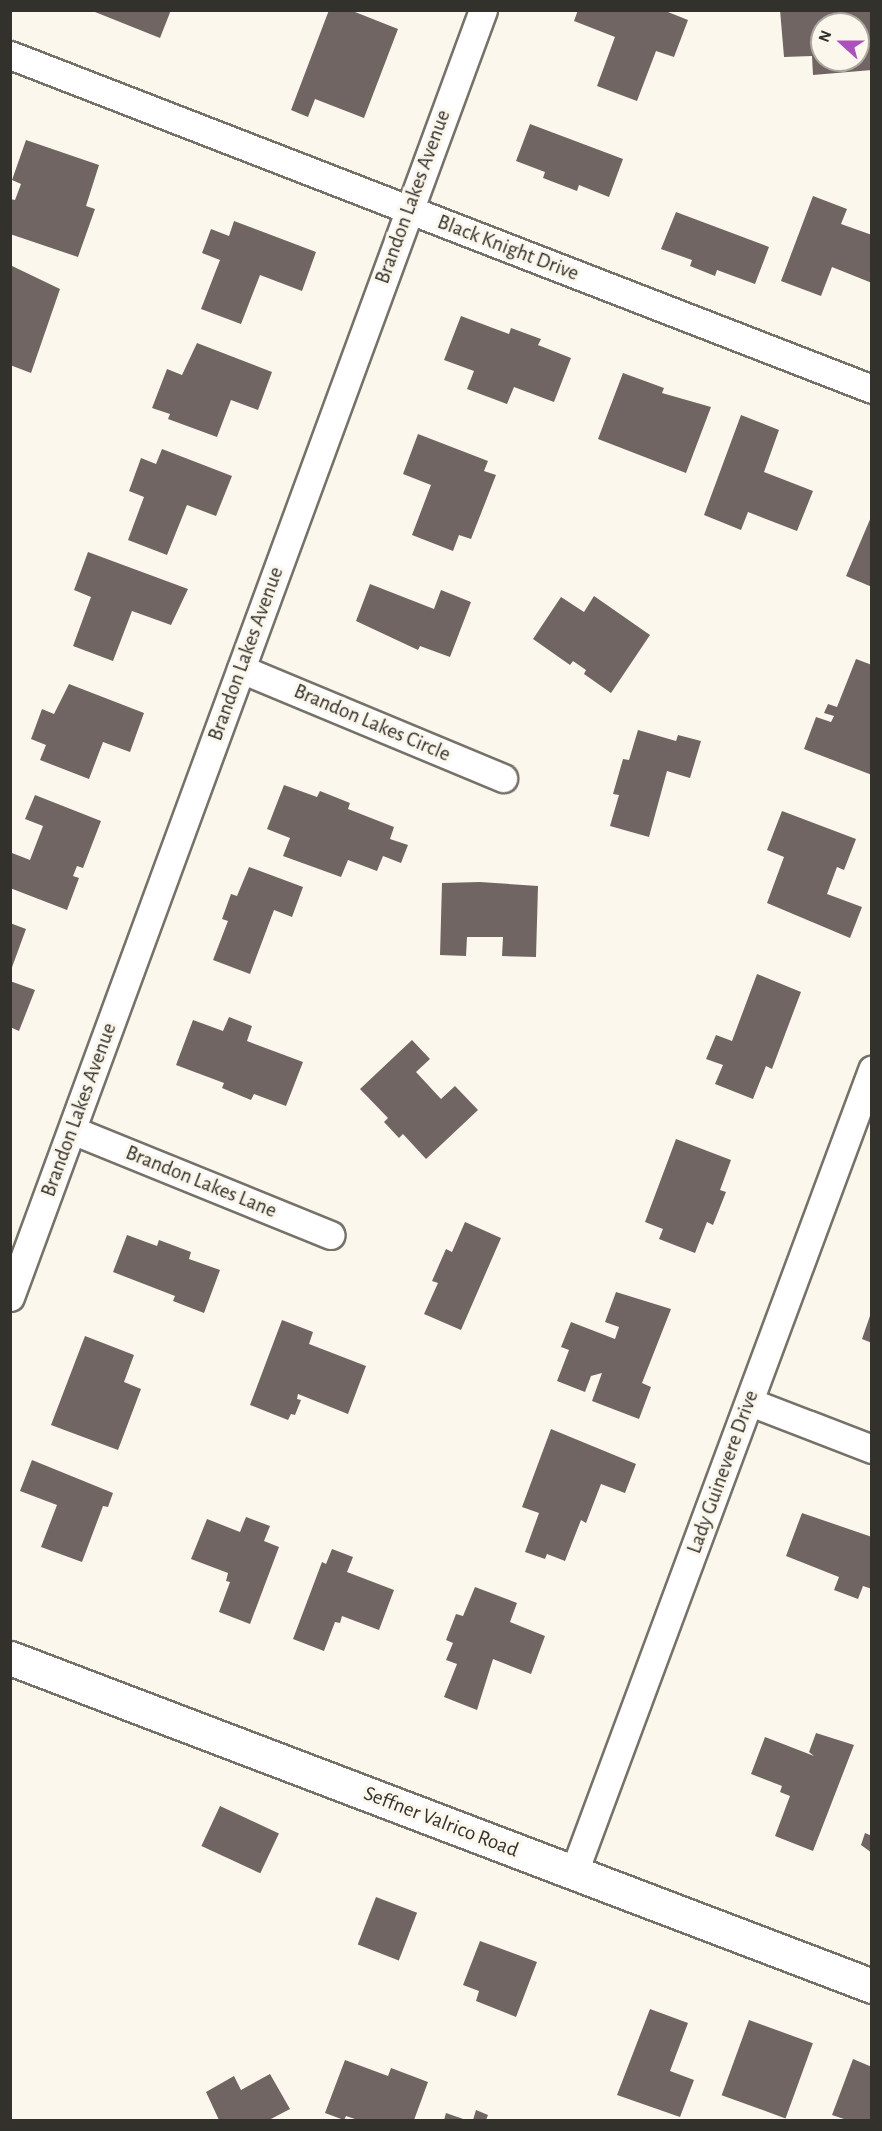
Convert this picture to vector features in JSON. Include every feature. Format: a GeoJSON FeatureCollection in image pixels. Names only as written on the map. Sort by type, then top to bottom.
{"type":"FeatureCollection","features":[{"type":"Feature","properties":{"kind":"street","name":"Brandon Lakes Avenue"},"geometry":{"type":"LineString","coordinates":[[10,1297],[483,10]]}},
{"type":"Feature","properties":{"kind":"street","name":"Black Knight Drive"},"geometry":{"type":"LineString","coordinates":[[10,55],[872,389]]}},
{"type":"Feature","properties":{"kind":"street","name":"Brandon Lakes Circle"},"geometry":{"type":"LineString","coordinates":[[241,669],[503,778]]}},
{"type":"Feature","properties":{"kind":"street","name":"Lady Guinevere Drive"},"geometry":{"type":"LineString","coordinates":[[574,1872],[872,1070]]}},
{"type":"Feature","properties":{"kind":"street","name":"Brandon Lakes Lane"},"geometry":{"type":"LineString","coordinates":[[72,1130],[330,1235]]}},
{"type":"Feature","properties":{"kind":"street"},"geometry":{"type":"LineString","coordinates":[[750,1401],[872,1449]]}},
{"type":"Feature","properties":{"kind":"street","name":"Seffner Valrico Road"},"geometry":{"type":"LineString","coordinates":[[10,1658],[872,1986]]}},
{"type":"Feature","properties":{"kind":"building"},"geometry":{"type":"Polygon","coordinates":[[[90,10],[171,10],[160,38],[90,10]]]}},
{"type":"Feature","properties":{"kind":"building"},"geometry":{"type":"Polygon","coordinates":[[[329,10],[350,10],[398,29],[364,118],[315,99],[308,117],[291,110],[329,10]]]}},
{"type":"Feature","properties":{"kind":"building"},"geometry":{"type":"Polygon","coordinates":[[[578,10],[663,10],[688,20],[674,57],[656,51],[637,101],[597,86],[615,37],[574,21],[578,10]]]}},
{"type":"Feature","properties":{"kind":"building"},"geometry":{"type":"Polygon","coordinates":[[[780,10],[872,10],[872,70],[870,70],[870,12],[810,12],[810,56],[784,57],[780,10]]]}},
{"type":"Feature","properties":{"kind":"building"},"geometry":{"type":"Polygon","coordinates":[[[813,72],[848,72],[813,75],[813,72]]]}},
{"type":"Feature","properties":{"kind":"building"},"geometry":{"type":"Polygon","coordinates":[[[530,124],[623,159],[609,197],[579,185],[577,191],[543,178],[545,172],[516,161],[530,124]]]}},
{"type":"Feature","properties":{"kind":"building"},"geometry":{"type":"Polygon","coordinates":[[[26,140],[99,165],[86,206],[95,209],[78,257],[10,234],[10,199],[15,200],[21,184],[12,180],[26,140]]]}},
{"type":"Feature","properties":{"kind":"building"},"geometry":{"type":"Polygon","coordinates":[[[813,196],[847,209],[841,224],[872,235],[872,283],[832,267],[821,296],[781,281],[813,196]]]}},
{"type":"Feature","properties":{"kind":"building"},"geometry":{"type":"Polygon","coordinates":[[[676,212],[769,247],[755,284],[717,270],[715,276],[690,266],[692,260],[661,249],[676,212]]]}},
{"type":"Feature","properties":{"kind":"building"},"geometry":{"type":"Polygon","coordinates":[[[234,221],[316,252],[302,291],[260,275],[241,324],[201,309],[220,260],[202,253],[211,229],[229,236],[234,221]]]}},
{"type":"Feature","properties":{"kind":"building"},"geometry":{"type":"Polygon","coordinates":[[[10,265],[60,289],[31,373],[10,365],[10,265]]]}},
{"type":"Feature","properties":{"kind":"building"},"geometry":{"type":"Polygon","coordinates":[[[461,316],[509,334],[511,328],[541,339],[538,345],[571,358],[554,402],[514,387],[507,404],[467,389],[474,371],[444,360],[461,316]]]}},
{"type":"Feature","properties":{"kind":"building"},"geometry":{"type":"Polygon","coordinates":[[[197,343],[272,372],[258,410],[231,400],[217,437],[168,419],[170,414],[152,408],[167,369],[182,375],[197,343]]]}},
{"type":"Feature","properties":{"kind":"building"},"geometry":{"type":"Polygon","coordinates":[[[623,373],[664,388],[662,393],[711,407],[686,473],[598,439],[623,373]]]}},
{"type":"Feature","properties":{"kind":"building"},"geometry":{"type":"Polygon","coordinates":[[[741,415],[779,430],[764,472],[813,491],[797,531],[748,512],[741,530],[704,515],[741,415]]]}},
{"type":"Feature","properties":{"kind":"building"},"geometry":{"type":"Polygon","coordinates":[[[418,434],[488,461],[484,471],[496,475],[471,539],[459,535],[453,551],[412,535],[431,485],[403,474],[418,434]]]}},
{"type":"Feature","properties":{"kind":"building"},"geometry":{"type":"Polygon","coordinates":[[[162,449],[232,476],[216,516],[187,505],[167,555],[128,540],[144,497],[129,491],[141,458],[156,464],[162,449]]]}},
{"type":"Feature","properties":{"kind":"building"},"geometry":{"type":"Polygon","coordinates":[[[872,517],[872,587],[846,576],[872,517]]]}},
{"type":"Feature","properties":{"kind":"building"},"geometry":{"type":"Polygon","coordinates":[[[88,552],[188,589],[171,625],[132,611],[113,661],[73,646],[91,597],[74,590],[88,552]]]}},
{"type":"Feature","properties":{"kind":"building"},"geometry":{"type":"Polygon","coordinates":[[[370,584],[434,609],[441,590],[471,602],[450,657],[420,646],[418,650],[356,621],[370,584]]]}},
{"type":"Feature","properties":{"kind":"building"},"geometry":{"type":"Polygon","coordinates":[[[594,596],[650,635],[611,693],[584,674],[586,670],[573,661],[570,665],[533,639],[561,597],[584,612],[594,596]]]}},
{"type":"Feature","properties":{"kind":"building"},"geometry":{"type":"Polygon","coordinates":[[[856,659],[872,665],[872,775],[804,749],[816,717],[831,722],[834,716],[824,713],[828,704],[837,707],[856,659]]]}},
{"type":"Feature","properties":{"kind":"building"},"geometry":{"type":"Polygon","coordinates":[[[69,684],[144,713],[130,752],[103,742],[89,779],[40,760],[46,745],[31,739],[42,709],[54,714],[69,684]]]}},
{"type":"Feature","properties":{"kind":"building"},"geometry":{"type":"Polygon","coordinates":[[[638,730],[676,741],[678,735],[701,741],[690,778],[667,771],[649,837],[610,826],[619,795],[613,794],[623,759],[629,760],[638,730]]]}},
{"type":"Feature","properties":{"kind":"building"},"geometry":{"type":"Polygon","coordinates":[[[284,785],[317,797],[320,791],[350,803],[348,809],[394,827],[390,839],[408,845],[401,863],[383,856],[377,871],[348,860],[341,877],[283,856],[290,838],[267,829],[284,785]]]}},
{"type":"Feature","properties":{"kind":"building"},"geometry":{"type":"Polygon","coordinates":[[[35,795],[101,821],[83,868],[77,866],[73,876],[79,878],[67,910],[10,888],[12,853],[30,860],[43,826],[25,819],[35,795]]]}},
{"type":"Feature","properties":{"kind":"building"},"geometry":{"type":"Polygon","coordinates":[[[782,811],[856,839],[844,870],[837,867],[827,894],[862,907],[850,938],[767,903],[784,857],[767,850],[782,811]]]}},
{"type":"Feature","properties":{"kind":"building"},"geometry":{"type":"Polygon","coordinates":[[[249,867],[303,887],[292,917],[274,910],[250,974],[213,960],[228,921],[222,919],[231,894],[237,896],[249,867]]]}},
{"type":"Feature","properties":{"kind":"building"},"geometry":{"type":"Polygon","coordinates":[[[480,882],[538,886],[536,957],[502,956],[503,937],[467,937],[466,956],[440,955],[442,883],[480,882]]]}},
{"type":"Feature","properties":{"kind":"building"},"geometry":{"type":"Polygon","coordinates":[[[10,923],[26,929],[11,970],[10,970],[10,923]]]}},
{"type":"Feature","properties":{"kind":"building"},"geometry":{"type":"Polygon","coordinates":[[[757,974],[801,992],[772,1069],[766,1066],[753,1099],[715,1084],[723,1065],[706,1059],[716,1035],[732,1041],[757,974]]]}},
{"type":"Feature","properties":{"kind":"building"},"geometry":{"type":"Polygon","coordinates":[[[10,981],[35,990],[19,1031],[10,1027],[10,981]]]}},
{"type":"Feature","properties":{"kind":"building"},"geometry":{"type":"Polygon","coordinates":[[[229,1017],[252,1026],[247,1041],[303,1062],[286,1106],[254,1094],[251,1100],[222,1088],[224,1083],[176,1065],[193,1020],[223,1031],[229,1017]]]}},
{"type":"Feature","properties":{"kind":"building"},"geometry":{"type":"Polygon","coordinates":[[[412,1040],[430,1059],[416,1072],[441,1099],[455,1086],[478,1110],[426,1159],[403,1134],[399,1138],[384,1122],[388,1118],[360,1089],[412,1040]]]}},
{"type":"Feature","properties":{"kind":"building"},"geometry":{"type":"Polygon","coordinates":[[[676,1139],[731,1160],[720,1190],[726,1192],[713,1225],[707,1222],[695,1253],[659,1239],[663,1229],[645,1222],[676,1139]]]}},
{"type":"Feature","properties":{"kind":"building"},"geometry":{"type":"Polygon","coordinates":[[[465,1222],[501,1238],[461,1330],[424,1314],[438,1283],[432,1281],[446,1249],[452,1252],[465,1222]]]}},
{"type":"Feature","properties":{"kind":"building"},"geometry":{"type":"Polygon","coordinates":[[[127,1235],[157,1246],[159,1240],[191,1252],[189,1259],[220,1270],[204,1313],[173,1301],[175,1296],[113,1272],[127,1235]]]}},
{"type":"Feature","properties":{"kind":"building"},"geometry":{"type":"Polygon","coordinates":[[[616,1292],[671,1309],[642,1383],[651,1387],[639,1419],[592,1401],[602,1373],[591,1376],[585,1392],[557,1381],[569,1350],[561,1347],[571,1322],[615,1339],[619,1327],[605,1322],[616,1292]]]}},
{"type":"Feature","properties":{"kind":"building"},"geometry":{"type":"Polygon","coordinates":[[[872,1313],[872,1343],[862,1339],[872,1313]]]}},
{"type":"Feature","properties":{"kind":"building"},"geometry":{"type":"Polygon","coordinates":[[[282,1320],[313,1332],[309,1344],[366,1366],[348,1414],[298,1394],[297,1399],[301,1400],[295,1415],[291,1414],[288,1420],[250,1405],[282,1320]]]}},
{"type":"Feature","properties":{"kind":"building"},"geometry":{"type":"Polygon","coordinates":[[[85,1336],[134,1355],[124,1382],[141,1389],[118,1450],[51,1425],[85,1336]]]}},
{"type":"Feature","properties":{"kind":"building"},"geometry":{"type":"Polygon","coordinates":[[[551,1429],[636,1464],[625,1493],[601,1484],[586,1523],[581,1520],[565,1561],[547,1554],[545,1559],[525,1552],[539,1513],[522,1507],[551,1429]]]}},
{"type":"Feature","properties":{"kind":"building"},"geometry":{"type":"Polygon","coordinates":[[[32,1460],[113,1493],[108,1507],[103,1506],[82,1562],[41,1547],[57,1505],[20,1491],[32,1460]]]}},
{"type":"Feature","properties":{"kind":"building"},"geometry":{"type":"Polygon","coordinates":[[[802,1513],[872,1537],[872,1589],[863,1586],[858,1599],[834,1590],[839,1577],[786,1556],[802,1513]]]}},
{"type":"Feature","properties":{"kind":"building"},"geometry":{"type":"Polygon","coordinates":[[[246,1517],[270,1526],[264,1541],[279,1547],[250,1624],[219,1612],[230,1582],[226,1581],[228,1573],[191,1559],[207,1519],[240,1532],[246,1517]]]}},
{"type":"Feature","properties":{"kind":"building"},"geometry":{"type":"Polygon","coordinates":[[[332,1549],[353,1557],[347,1572],[394,1590],[379,1630],[342,1616],[340,1623],[335,1622],[324,1651],[293,1639],[322,1562],[326,1564],[332,1549]]]}},
{"type":"Feature","properties":{"kind":"building"},"geometry":{"type":"Polygon","coordinates":[[[475,1587],[517,1603],[510,1622],[545,1636],[531,1674],[493,1659],[477,1710],[444,1697],[457,1664],[446,1660],[453,1643],[446,1640],[456,1614],[463,1616],[475,1587]]]}},
{"type":"Feature","properties":{"kind":"building"},"geometry":{"type":"Polygon","coordinates":[[[816,1733],[854,1745],[813,1851],[775,1836],[790,1796],[780,1792],[782,1786],[751,1774],[765,1737],[814,1756],[809,1752],[816,1733]]]}},
{"type":"Feature","properties":{"kind":"building"},"geometry":{"type":"Polygon","coordinates":[[[220,1806],[279,1833],[260,1873],[201,1846],[220,1806]]]}},
{"type":"Feature","properties":{"kind":"building"},"geometry":{"type":"Polygon","coordinates":[[[865,1833],[872,1836],[872,1853],[861,1845],[865,1833]]]}},
{"type":"Feature","properties":{"kind":"building"},"geometry":{"type":"Polygon","coordinates":[[[376,1897],[417,1913],[399,1960],[358,1945],[376,1897]]]}},
{"type":"Feature","properties":{"kind":"building"},"geometry":{"type":"Polygon","coordinates":[[[480,1941],[537,1962],[516,2017],[476,2001],[479,1991],[463,1985],[480,1941]]]}},
{"type":"Feature","properties":{"kind":"building"},"geometry":{"type":"Polygon","coordinates":[[[650,2009],[688,2023],[670,2071],[694,2080],[680,2117],[617,2095],[650,2009]]]}},
{"type":"Feature","properties":{"kind":"building"},"geometry":{"type":"Polygon","coordinates":[[[749,2020],[813,2043],[786,2118],[722,2095],[749,2020]]]}},
{"type":"Feature","properties":{"kind":"building"},"geometry":{"type":"Polygon","coordinates":[[[853,2059],[872,2067],[872,2120],[847,2120],[832,2115],[853,2059]]]}},
{"type":"Feature","properties":{"kind":"building"},"geometry":{"type":"Polygon","coordinates":[[[345,2060],[388,2076],[391,2068],[428,2082],[414,2120],[358,2120],[346,2116],[344,2120],[325,2113],[345,2060]]]}},
{"type":"Feature","properties":{"kind":"building"},"geometry":{"type":"Polygon","coordinates":[[[270,2074],[290,2109],[269,2120],[219,2120],[206,2092],[234,2076],[241,2090],[270,2074]]]}},
{"type":"Feature","properties":{"kind":"building"},"geometry":{"type":"Polygon","coordinates":[[[476,2110],[488,2115],[486,2120],[473,2120],[476,2110]]]}},
{"type":"Feature","properties":{"kind":"building"},"geometry":{"type":"Polygon","coordinates":[[[446,2113],[466,2120],[444,2120],[446,2113]]]}}]}
